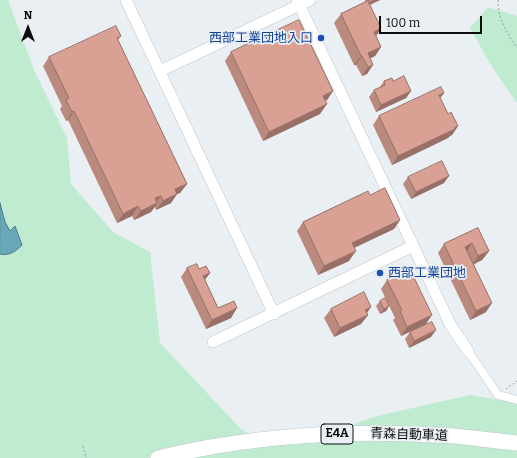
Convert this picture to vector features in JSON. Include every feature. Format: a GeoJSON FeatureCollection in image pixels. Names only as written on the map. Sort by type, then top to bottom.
{"type":"FeatureCollection","features":[{"type":"Feature","properties":{"kind":"highway","name":"青森自動車道"},"geometry":{"type":"LineString","coordinates":[[158,458],[267,438],[314,435],[378,433],[452,436],[517,443]]}},
{"type":"Feature","properties":{"kind":"street"},"geometry":{"type":"LineString","coordinates":[[126,0],[274,314]]}},
{"type":"Feature","properties":{"kind":"street"},"geometry":{"type":"LineString","coordinates":[[160,71],[298,2],[310,0]]}},
{"type":"Feature","properties":{"kind":"street"},"geometry":{"type":"LineString","coordinates":[[298,2],[450,324],[498,395],[517,400]]}},
{"type":"Feature","properties":{"kind":"street"},"geometry":{"type":"LineString","coordinates":[[212,342],[274,314],[413,246]]}},
{"type":"Feature","properties":{"kind":"path"},"geometry":{"type":"LineString","coordinates":[[498,0],[498,12],[503,25],[517,48]]}},
{"type":"Feature","properties":{"kind":"path"},"geometry":{"type":"LineString","coordinates":[[498,395],[517,382]]}},
{"type":"Feature","properties":{"kind":"path"},"geometry":{"type":"LineString","coordinates":[[83,446],[86,458]]}},
{"type":"Feature","properties":{"kind":"green space"},"geometry":{"type":"Polygon","coordinates":[[[0,0],[8,0],[34,70],[67,138],[71,184],[113,232],[150,252],[160,343],[240,428],[259,441],[340,429],[377,416],[470,395],[517,403],[517,458],[0,458],[0,254],[15,226],[10,232],[5,222],[0,203],[0,0]]]}},
{"type":"Feature","properties":{"kind":"green space"},"geometry":{"type":"Polygon","coordinates":[[[488,7],[517,16],[517,103],[492,67],[470,28],[488,7]]]}},
{"type":"Feature","properties":{"kind":"water"},"geometry":{"type":"Polygon","coordinates":[[[0,203],[5,222],[10,231],[15,226],[22,245],[9,254],[0,254],[0,203]]]}},
{"type":"Feature","properties":{"kind":"building"},"geometry":{"type":"Polygon","coordinates":[[[368,1],[381,28],[374,32],[381,47],[368,53],[373,65],[368,67],[361,56],[341,14],[368,1]]]}},
{"type":"Feature","properties":{"kind":"building"},"geometry":{"type":"Polygon","coordinates":[[[299,20],[333,91],[323,96],[327,104],[269,132],[231,52],[299,20]]]}},
{"type":"Feature","properties":{"kind":"building"},"geometry":{"type":"Polygon","coordinates":[[[116,26],[121,36],[117,38],[187,184],[175,189],[177,194],[163,201],[161,196],[155,198],[157,203],[141,211],[138,206],[123,214],[74,111],[72,112],[66,100],[69,98],[49,57],[116,26]]]}},
{"type":"Feature","properties":{"kind":"building"},"geometry":{"type":"Polygon","coordinates":[[[404,76],[411,91],[381,105],[374,90],[385,85],[384,81],[392,78],[393,81],[404,76]]]}},
{"type":"Feature","properties":{"kind":"building"},"geometry":{"type":"Polygon","coordinates":[[[441,87],[444,93],[439,95],[448,114],[451,112],[458,126],[454,128],[455,129],[398,156],[379,116],[441,87]]]}},
{"type":"Feature","properties":{"kind":"building"},"geometry":{"type":"Polygon","coordinates":[[[442,161],[449,176],[416,192],[408,177],[442,161]]]}},
{"type":"Feature","properties":{"kind":"building"},"geometry":{"type":"Polygon","coordinates":[[[385,188],[400,220],[352,243],[356,251],[324,266],[303,222],[368,191],[370,195],[385,188]]]}},
{"type":"Feature","properties":{"kind":"building"},"geometry":{"type":"Polygon","coordinates":[[[478,228],[489,251],[478,256],[472,243],[465,247],[492,303],[476,311],[444,244],[478,228]]]}},
{"type":"Feature","properties":{"kind":"building"},"geometry":{"type":"Polygon","coordinates":[[[197,264],[199,269],[206,266],[210,273],[203,276],[218,308],[234,301],[237,308],[212,320],[187,268],[197,264]]]}},
{"type":"Feature","properties":{"kind":"building"},"geometry":{"type":"Polygon","coordinates":[[[410,269],[432,315],[407,327],[400,311],[402,310],[387,280],[410,269]]]}},
{"type":"Feature","properties":{"kind":"building"},"geometry":{"type":"Polygon","coordinates":[[[364,292],[371,307],[365,310],[368,315],[340,328],[331,309],[364,292]]]}},
{"type":"Feature","properties":{"kind":"building"},"geometry":{"type":"Polygon","coordinates":[[[385,298],[389,306],[384,309],[380,301],[385,298]]]}},
{"type":"Feature","properties":{"kind":"building"},"geometry":{"type":"Polygon","coordinates":[[[432,322],[436,330],[414,341],[410,332],[432,322]]]}},
{"type":"Feature","properties":{"kind":"place","name":"西部工業団地入口"},"geometry":{"type":"Point","coordinates":[321,38]}},
{"type":"Feature","properties":{"kind":"place","name":"西部工業団地"},"geometry":{"type":"Point","coordinates":[380,273]}}]}
